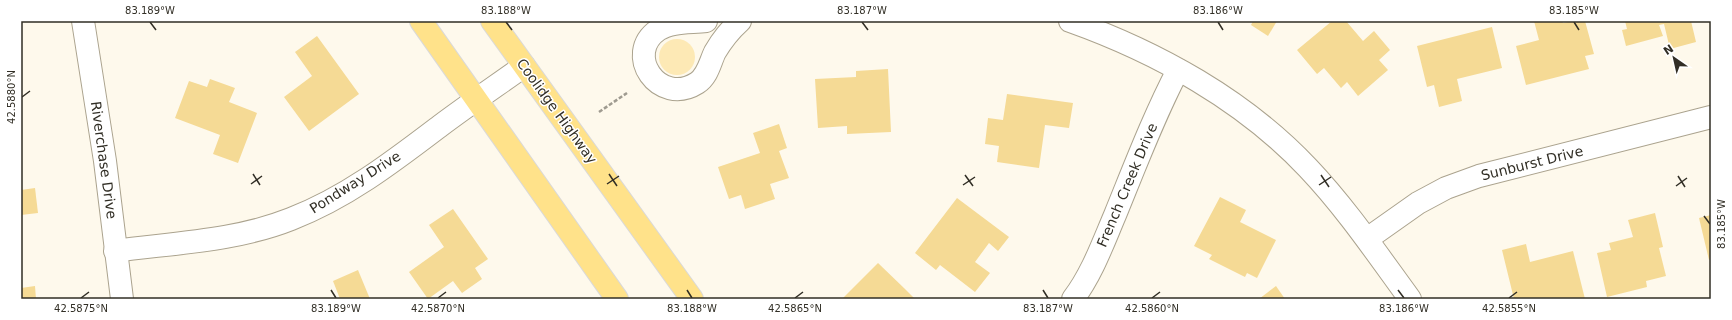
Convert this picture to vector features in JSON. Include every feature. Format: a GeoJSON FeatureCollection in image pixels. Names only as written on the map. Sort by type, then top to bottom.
{"type":"FeatureCollection","features":[{"type":"Feature","properties":{"kind":"main road"},"geometry":{"type":"LineString","coordinates":[[421,21],[617,299]]}},
{"type":"Feature","properties":{"kind":"main road","name":"Coolidge Highway"},"geometry":{"type":"LineString","coordinates":[[492,21],[692,299]]}},
{"type":"Feature","properties":{"kind":"street","name":"Riverchase Drive"},"geometry":{"type":"LineString","coordinates":[[83,21],[104,161],[122,299]]}},
{"type":"Feature","properties":{"kind":"street"},"geometry":{"type":"LineString","coordinates":[[706,21],[668,25],[658,29],[650,37],[646,46],[644,66],[658,84],[678,90],[698,83],[704,77],[728,32],[740,21]]}},
{"type":"Feature","properties":{"kind":"street"},"geometry":{"type":"LineString","coordinates":[[1070,21],[1137,48],[1178,70],[1210,89],[1245,113],[1278,139],[1307,167],[1339,202],[1410,299]]}},
{"type":"Feature","properties":{"kind":"street","name":"Pondway Drive"},"geometry":{"type":"LineString","coordinates":[[115,251],[217,238],[263,228],[303,214],[341,195],[379,170],[524,66]]}},
{"type":"Feature","properties":{"kind":"street","name":"French Creek Drive"},"geometry":{"type":"LineString","coordinates":[[1074,299],[1102,245],[1165,95],[1178,70]]}},
{"type":"Feature","properties":{"kind":"street","name":"Sunburst Drive"},"geometry":{"type":"LineString","coordinates":[[1367,239],[1418,203],[1446,188],[1479,176],[1711,117]]}},
{"type":"Feature","properties":{"kind":"path"},"geometry":{"type":"LineString","coordinates":[[598,112],[627,94]]}},
{"type":"Feature","properties":{"kind":"shaded area"},"geometry":{"type":"Polygon","coordinates":[[[677,39],[687,42],[692,47],[695,57],[692,67],[687,72],[677,75],[667,72],[662,67],[659,57],[662,47],[667,42],[677,39]]]}},
{"type":"Feature","properties":{"kind":"building"},"geometry":{"type":"Polygon","coordinates":[[[1253,21],[1277,21],[1268,36],[1251,25],[1253,21]]]}},
{"type":"Feature","properties":{"kind":"building"},"geometry":{"type":"Polygon","coordinates":[[[1332,21],[1346,21],[1363,41],[1374,31],[1390,50],[1379,60],[1388,70],[1358,96],[1347,82],[1341,88],[1324,68],[1317,74],[1297,50],[1332,21]]]}},
{"type":"Feature","properties":{"kind":"building"},"geometry":{"type":"Polygon","coordinates":[[[1534,21],[1562,21],[1563,23],[1585,21],[1594,54],[1585,56],[1589,69],[1526,85],[1516,46],[1539,40],[1534,21]]]}},
{"type":"Feature","properties":{"kind":"building"},"geometry":{"type":"Polygon","coordinates":[[[1625,21],[1691,21],[1696,42],[1670,49],[1664,24],[1659,25],[1663,36],[1626,46],[1622,30],[1627,29],[1625,21]]]}},
{"type":"Feature","properties":{"kind":"building"},"geometry":{"type":"Polygon","coordinates":[[[1492,27],[1502,68],[1457,79],[1462,101],[1439,107],[1434,85],[1427,87],[1417,46],[1492,27]]]}},
{"type":"Feature","properties":{"kind":"building"},"geometry":{"type":"Polygon","coordinates":[[[317,36],[359,94],[309,131],[284,97],[312,76],[295,52],[317,36]]]}},
{"type":"Feature","properties":{"kind":"building"},"geometry":{"type":"Polygon","coordinates":[[[888,69],[891,132],[847,134],[847,126],[818,128],[815,79],[856,77],[856,71],[888,69]]]}},
{"type":"Feature","properties":{"kind":"building"},"geometry":{"type":"Polygon","coordinates":[[[210,79],[235,88],[229,102],[257,113],[238,163],[213,154],[220,135],[175,118],[189,81],[207,87],[210,79]]]}},
{"type":"Feature","properties":{"kind":"building"},"geometry":{"type":"Polygon","coordinates":[[[1007,94],[1073,103],[1069,128],[1045,125],[1039,168],[997,162],[999,146],[985,144],[988,118],[1003,120],[1007,94]]]}},
{"type":"Feature","properties":{"kind":"building"},"geometry":{"type":"Polygon","coordinates":[[[779,124],[787,148],[779,151],[789,178],[770,184],[775,199],[745,209],[741,195],[729,199],[718,167],[760,153],[753,133],[779,124]]]}},
{"type":"Feature","properties":{"kind":"building"},"geometry":{"type":"Polygon","coordinates":[[[35,188],[38,213],[21,215],[21,190],[35,188]]]}},
{"type":"Feature","properties":{"kind":"building"},"geometry":{"type":"Polygon","coordinates":[[[1220,197],[1246,210],[1240,222],[1276,240],[1257,278],[1247,273],[1245,277],[1209,259],[1212,255],[1194,246],[1220,197]]]}},
{"type":"Feature","properties":{"kind":"building"},"geometry":{"type":"Polygon","coordinates":[[[957,198],[1009,237],[998,251],[989,243],[975,262],[990,273],[975,292],[940,265],[936,270],[915,253],[957,198]]]}},
{"type":"Feature","properties":{"kind":"building"},"geometry":{"type":"Polygon","coordinates":[[[453,209],[488,259],[475,268],[482,279],[462,293],[453,281],[428,299],[409,272],[444,247],[429,225],[453,209]]]}},
{"type":"Feature","properties":{"kind":"building"},"geometry":{"type":"Polygon","coordinates":[[[1655,213],[1663,247],[1659,248],[1666,276],[1646,281],[1647,287],[1607,297],[1597,253],[1611,250],[1609,243],[1633,237],[1628,220],[1655,213]]]}},
{"type":"Feature","properties":{"kind":"building"},"geometry":{"type":"Polygon","coordinates":[[[1711,215],[1711,259],[1709,260],[1699,218],[1711,215]]]}},
{"type":"Feature","properties":{"kind":"building"},"geometry":{"type":"Polygon","coordinates":[[[1526,244],[1530,262],[1573,251],[1585,299],[1514,299],[1502,250],[1526,244]]]}},
{"type":"Feature","properties":{"kind":"building"},"geometry":{"type":"Polygon","coordinates":[[[878,263],[905,289],[915,299],[842,299],[878,263]]]}},
{"type":"Feature","properties":{"kind":"building"},"geometry":{"type":"Polygon","coordinates":[[[358,270],[370,299],[340,299],[333,281],[358,270]]]}},
{"type":"Feature","properties":{"kind":"building"},"geometry":{"type":"Polygon","coordinates":[[[35,286],[36,299],[21,299],[21,288],[35,286]]]}},
{"type":"Feature","properties":{"kind":"building"},"geometry":{"type":"Polygon","coordinates":[[[1276,286],[1285,299],[1259,299],[1276,286]]]}}]}
